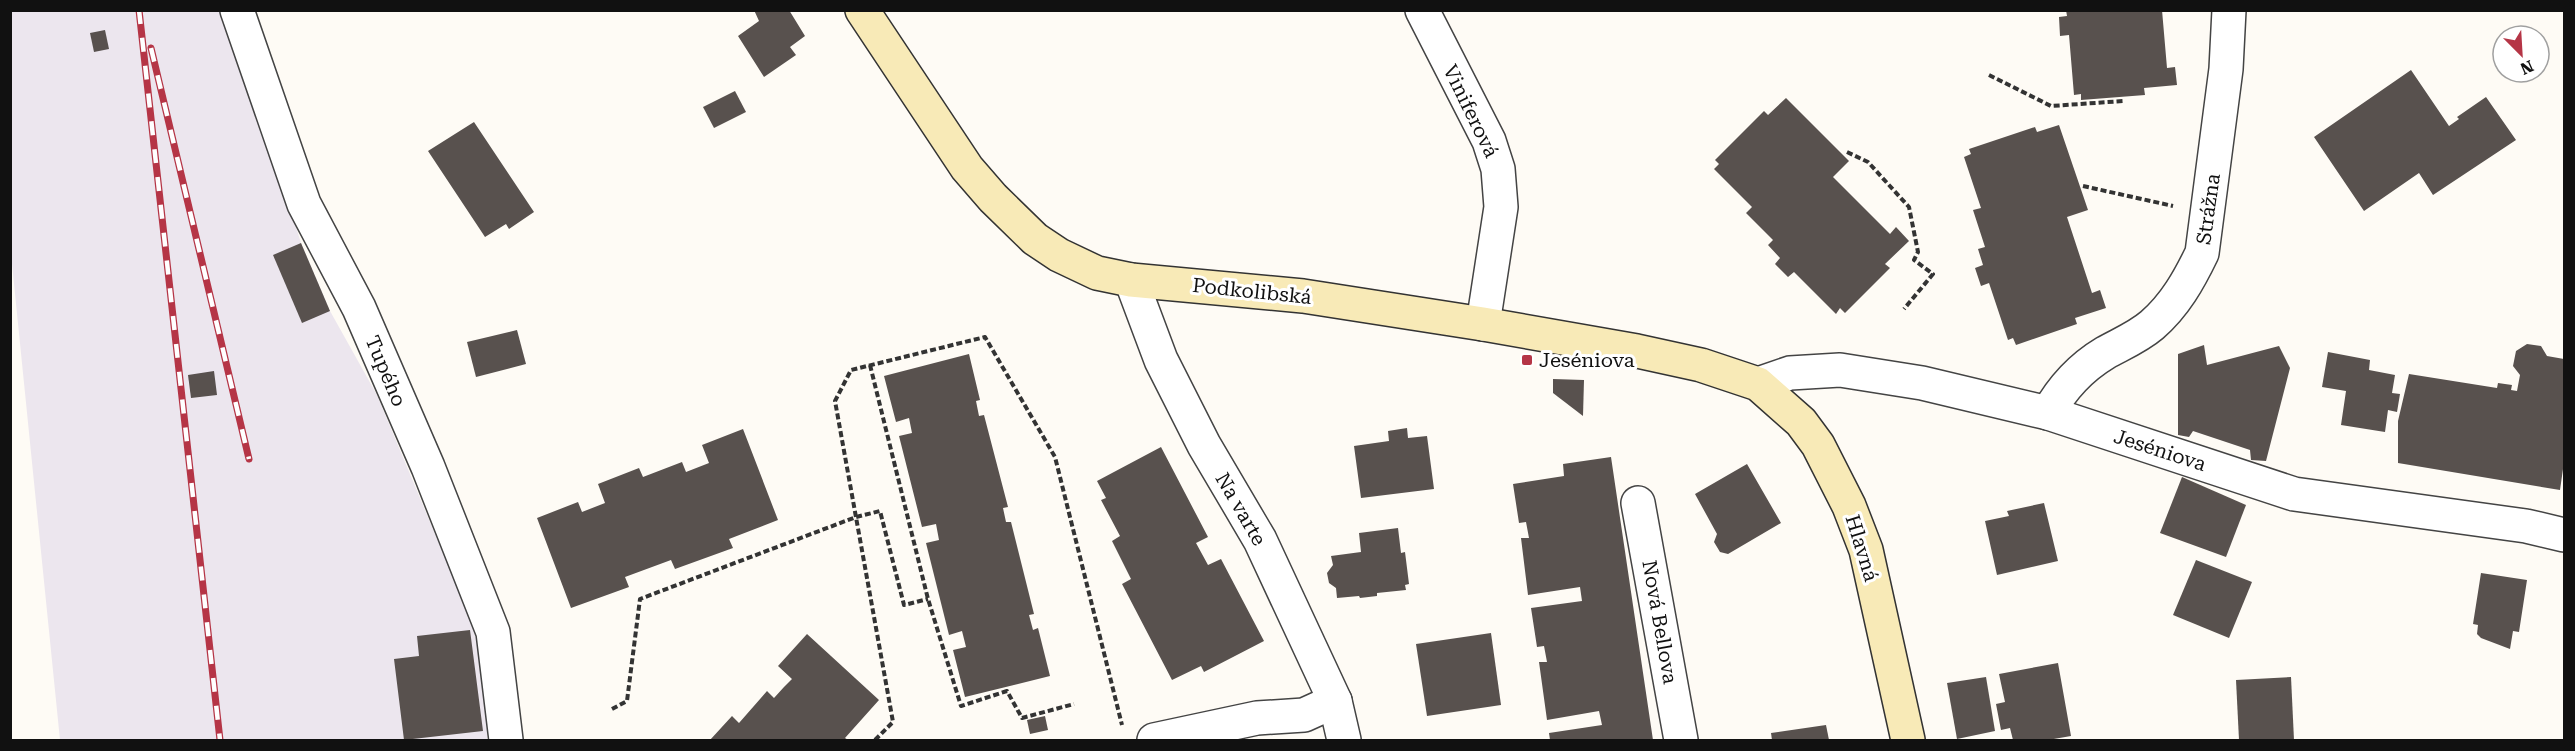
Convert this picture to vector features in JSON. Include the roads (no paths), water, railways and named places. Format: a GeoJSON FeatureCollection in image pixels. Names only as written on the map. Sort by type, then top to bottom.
{"type":"FeatureCollection","features":[{"type":"Feature","properties":{"kind":"street","name":"Tupého"},"geometry":{"type":"LineString","coordinates":[[237,10],[304,204],[359,308],[428,468],[493,632],[506,741]]}},
{"type":"Feature","properties":{"kind":"street","name":"Podkolibská"},"geometry":{"type":"LineString","coordinates":[[862,10],[967,168],[1013,219],[1035,239],[1059,255],[1097,273],[1131,280],[1303,296],[1483,324],[1637,351],[1701,365],[1758,384]]}},
{"type":"Feature","properties":{"kind":"street","name":"Viniferová"},"geometry":{"type":"LineString","coordinates":[[1422,10],[1489,141],[1498,169],[1501,207],[1483,324]]}},
{"type":"Feature","properties":{"kind":"street","name":"Strážna"},"geometry":{"type":"LineString","coordinates":[[2048,412],[2058,395],[2092,361],[2152,325],[2174,303],[2189,280],[2202,253],[2223,93],[2229,10]]}},
{"type":"Feature","properties":{"kind":"street","name":"Na varte"},"geometry":{"type":"LineString","coordinates":[[1131,280],[1161,360],[1204,445],[1260,540],[1335,701],[1344,741]]}},
{"type":"Feature","properties":{"kind":"street","name":"Jeséniova"},"geometry":{"type":"LineString","coordinates":[[1758,384],[1790,373],[1840,370],[1932,385],[2048,412],[2294,494],[2526,526],[2565,535]]}},
{"type":"Feature","properties":{"kind":"street","name":"Hlavná"},"geometry":{"type":"LineString","coordinates":[[1758,384],[1801,422],[1818,446],[1849,506],[1866,550],[1908,741]]}},
{"type":"Feature","properties":{"kind":"street","name":"Nová Bellova"},"geometry":{"type":"LineString","coordinates":[[1638,504],[1681,741]]}},
{"type":"Feature","properties":{"kind":"street"},"geometry":{"type":"LineString","coordinates":[[1154,741],[1257,718],[1304,715],[1335,701]]}},
{"type":"Feature","properties":{"kind":"railway"},"geometry":{"type":"LineString","coordinates":[[139,10],[220,740]]}},
{"type":"Feature","properties":{"kind":"railway"},"geometry":{"type":"LineString","coordinates":[[151,48],[249,459]]}},
{"type":"Feature","properties":{"kind":"place","name":"Jeséniova"},"geometry":{"type":"Point","coordinates":[1527,360]}}]}
